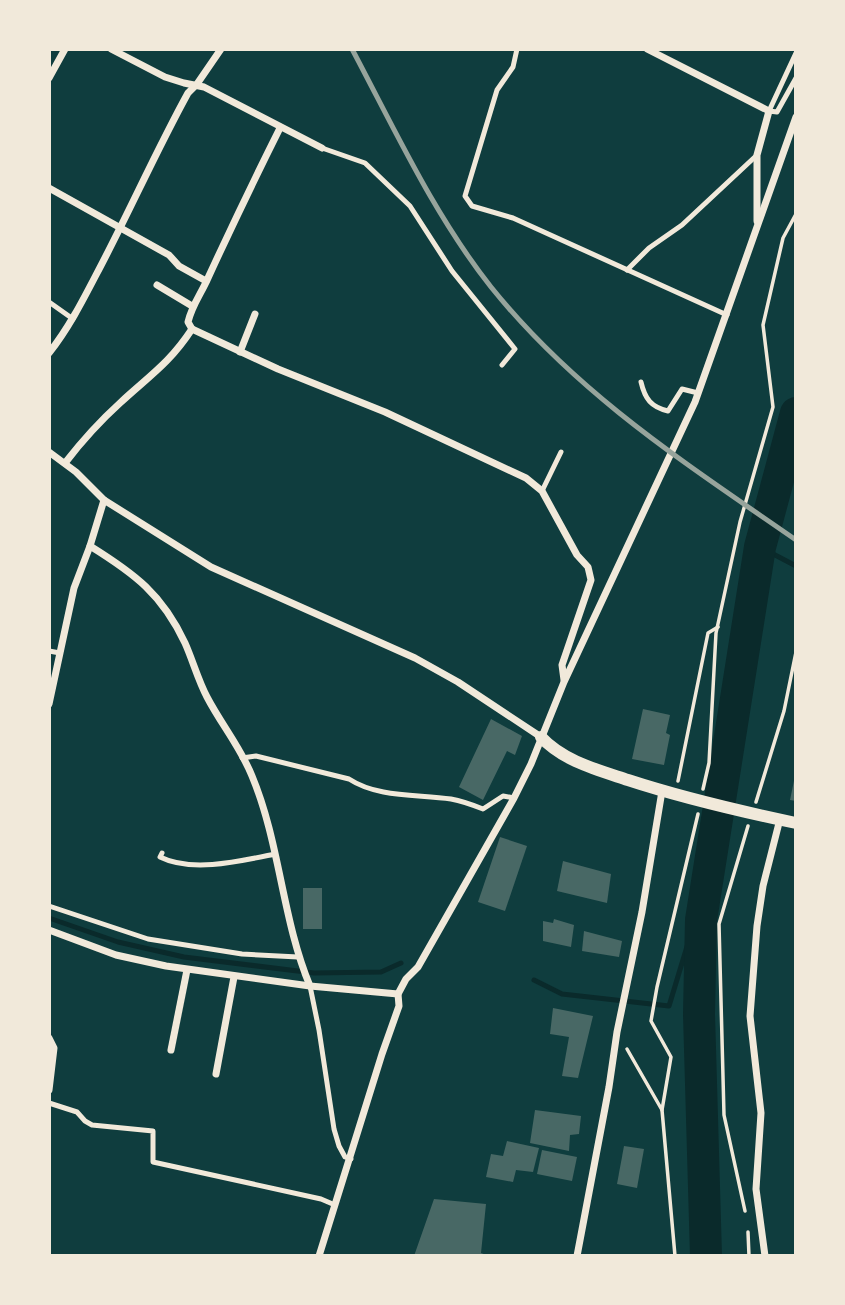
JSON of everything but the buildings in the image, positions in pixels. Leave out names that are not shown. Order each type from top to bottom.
[{"type":"street","points":[[49,78],[65,49]]},
{"type":"street","points":[[111,49],[165,76],[184,83],[197,84],[322,148]]},
{"type":"street","points":[[49,353],[65,334],[122,228],[188,93],[221,49]]},
{"type":"street","points":[[647,49],[769,111],[757,155],[758,226]]},
{"type":"street","points":[[319,1256],[382,1054],[400,1006],[398,994],[406,979],[418,967],[514,798],[698,393],[796,117]]},
{"type":"street","points":[[280,128],[192,306],[188,322],[192,329],[240,352],[385,412],[496,462],[526,478],[542,491],[577,555],[588,567],[591,580],[562,665],[565,682]]},
{"type":"street","points":[[49,188],[169,255],[179,266],[206,281]]},
{"type":"street","points":[[157,285],[192,306]]},
{"type":"street","points":[[240,352],[255,314]]},
{"type":"street","points":[[65,463],[120,402],[164,366],[192,329]]},
{"type":"street","points":[[49,452],[65,463],[104,500],[211,567],[415,658],[458,682],[541,737],[551,748],[592,768],[675,796],[796,823]]},
{"type":"street","points":[[49,704],[74,588],[104,500]]},
{"type":"street","points":[[90,546],[146,584],[165,607],[184,642],[207,697],[252,775],[275,855],[298,957],[310,986]]},
{"type":"street","points":[[577,1256],[662,791]]},
{"type":"street","points":[[765,1256],[756,1189],[761,1113],[750,1016],[757,926],[777,819]]},
{"type":"street","points":[[49,930],[116,955],[187,970],[398,994]]},
{"type":"street","points":[[171,1050],[187,970]]},
{"type":"street","points":[[216,1074],[234,977]]},
{"type":"street","points":[[49,1038],[54,1048],[49,1090]]},
{"type":"lane","points":[[517,49],[513,66],[497,90],[465,196],[468,202],[472,206],[513,218],[727,316]]},
{"type":"lane","points":[[796,53],[769,111],[777,112],[796,78]]},
{"type":"lane","points":[[322,148],[365,163],[410,205],[452,271],[515,349],[502,365]]},
{"type":"lane","points":[[627,270],[649,248],[682,225],[757,155]]},
{"type":"lane","points":[[49,302],[73,319]]},
{"type":"lane","points":[[641,382],[644,397],[655,408],[668,411],[681,389],[698,393]]},
{"type":"lane","points":[[542,491],[561,452]]},
{"type":"lane","points":[[49,650],[60,653]]},
{"type":"lane","points":[[242,758],[256,756],[349,779],[359,786],[376,790],[454,799],[483,809],[503,796],[514,798]]},
{"type":"lane","points":[[162,853],[160,857],[173,863],[229,864],[275,855]]},
{"type":"lane","points":[[49,906],[148,939],[242,954],[298,957]]},
{"type":"lane","points":[[310,986],[334,1129],[345,1157],[351,1159]]},
{"type":"lane","points":[[49,1103],[77,1112],[92,1125],[153,1131],[153,1162],[321,1199],[335,1205]]},
{"type":"path","points":[[701,799],[709,763],[718,627],[740,522],[773,407],[764,325],[783,238],[796,214]]},
{"type":"path","points":[[675,796],[708,633],[718,627]]},
{"type":"path","points":[[675,1256],[662,1110],[671,1057],[651,1021],[699,811]]},
{"type":"path","points":[[617,1032],[662,1110]]},
{"type":"waterway","points":[[706,1256],[699,1014],[701,920],[760,547],[796,413]]},
{"type":"waterway","points":[[760,547],[796,566]]},
{"type":"waterway","points":[[49,918],[118,942],[184,957],[314,973],[381,972],[401,963]]},
{"type":"waterway","points":[[534,980],[562,994],[669,1006],[689,940],[700,927]]},
{"type":"railway","points":[[352,49],[451,231],[491,287],[524,325],[559,361],[634,425],[796,540]]}]
